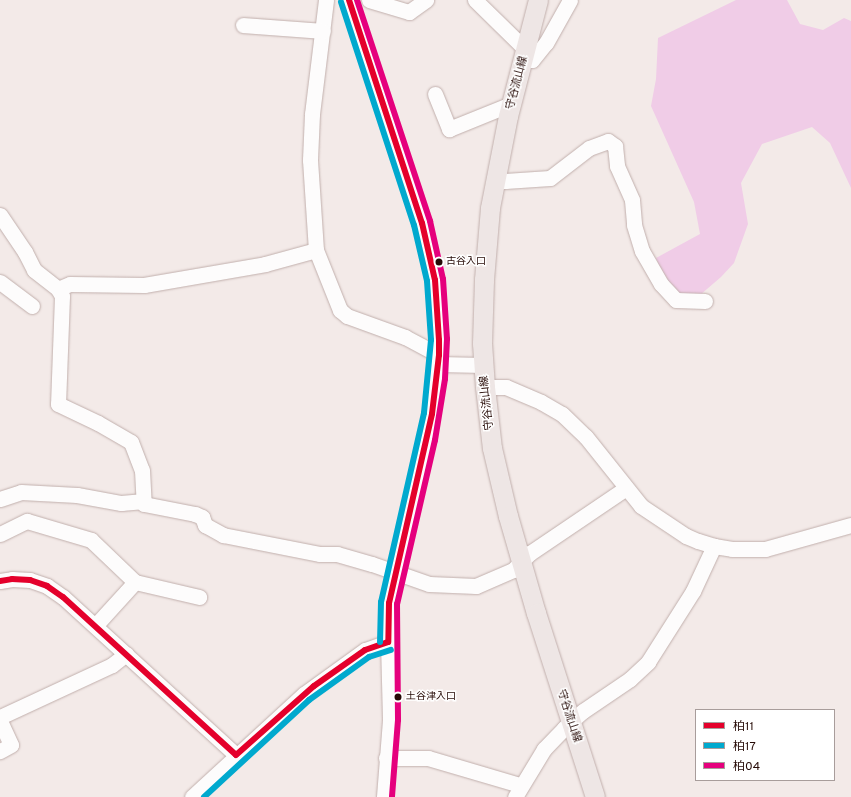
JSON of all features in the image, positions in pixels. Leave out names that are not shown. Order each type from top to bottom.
[{"type":"main road","name":"守谷流山線","points":[[538,0],[494,180],[485,256],[483,365],[492,448],[521,562],[595,797]]},
{"type":"street","points":[[326,0],[316,75],[310,160],[316,250],[324,273],[340,310],[347,316],[405,337],[438,359],[483,365]]},
{"type":"street","points":[[349,0],[422,223],[435,280],[438,359],[427,439],[389,603],[388,642],[390,720],[384,797]]},
{"type":"street","points":[[369,0],[409,12],[426,0]]},
{"type":"street","points":[[475,0],[532,60],[546,43],[570,0]]},
{"type":"street","points":[[242,25],[323,31]]},
{"type":"street","points":[[435,94],[449,129],[512,104]]},
{"type":"street","points":[[494,180],[505,181],[550,178],[589,148],[608,141],[615,146],[617,166],[632,200],[634,225],[642,251],[661,284],[676,300],[705,301]]},
{"type":"street","points":[[0,215],[25,252],[34,270],[58,289],[62,296],[58,404],[98,422],[131,442],[142,470],[144,504],[196,514],[202,517],[205,525],[223,535],[320,554],[337,554],[429,584],[476,586],[513,570],[530,553],[626,488]]},
{"type":"street","points":[[58,289],[70,284],[144,285],[265,264],[316,250]]},
{"type":"street","points":[[0,282],[32,306]]},
{"type":"street","points":[[485,387],[506,388],[541,402],[562,414],[586,437],[641,506],[686,536],[714,546],[765,550],[851,525]]},
{"type":"street","points":[[0,499],[21,492],[77,495],[121,503],[144,501]]},
{"type":"street","points":[[0,534],[27,521],[91,540],[135,582],[199,597]]},
{"type":"street","points":[[386,758],[428,758],[518,791],[544,749],[582,711],[630,679],[648,662],[693,591],[714,546]]},
{"type":"street","points":[[0,581],[12,579],[30,580],[47,586],[63,597],[236,756]]},
{"type":"street","points":[[95,626],[135,582]]},
{"type":"street","points":[[192,797],[314,686],[365,650],[388,642]]},
{"type":"street","points":[[0,717],[112,665],[126,654]]},
{"type":"street","points":[[0,721],[11,746],[0,751]]},
{"type":"shaded area","points":[[736,0],[787,0],[800,24],[823,30],[844,18],[851,21],[851,188],[830,143],[812,127],[762,144],[741,183],[748,224],[734,263],[721,277],[700,295],[680,294],[662,274],[656,258],[700,234],[694,202],[651,106],[656,79],[658,38]]},
{"type":"transit line","name":"柏11","points":[[349,0],[422,223],[435,280],[439,340],[439,355],[432,414],[389,603],[388,642]]},
{"type":"transit line","name":"柏04","points":[[357,0],[430,221],[443,279],[447,339],[445,379],[435,440],[397,604],[398,720],[392,797]]},
{"type":"transit line","name":"柏17","points":[[341,2],[414,225],[427,281],[431,340],[424,413],[381,602],[380,642]]},
{"type":"transit line","name":"柏11","points":[[0,581],[12,579],[30,580],[47,586],[63,597],[236,755]]},
{"type":"transit line","name":"柏11","points":[[236,755],[314,686],[365,650],[388,642]]},
{"type":"transit line","name":"柏17","points":[[204,797],[309,700],[369,657],[391,650]]},
{"type":"place","name":"古谷入口","points":[[439,262]]},
{"type":"place","name":"土谷津入口","points":[[398,697]]}]
